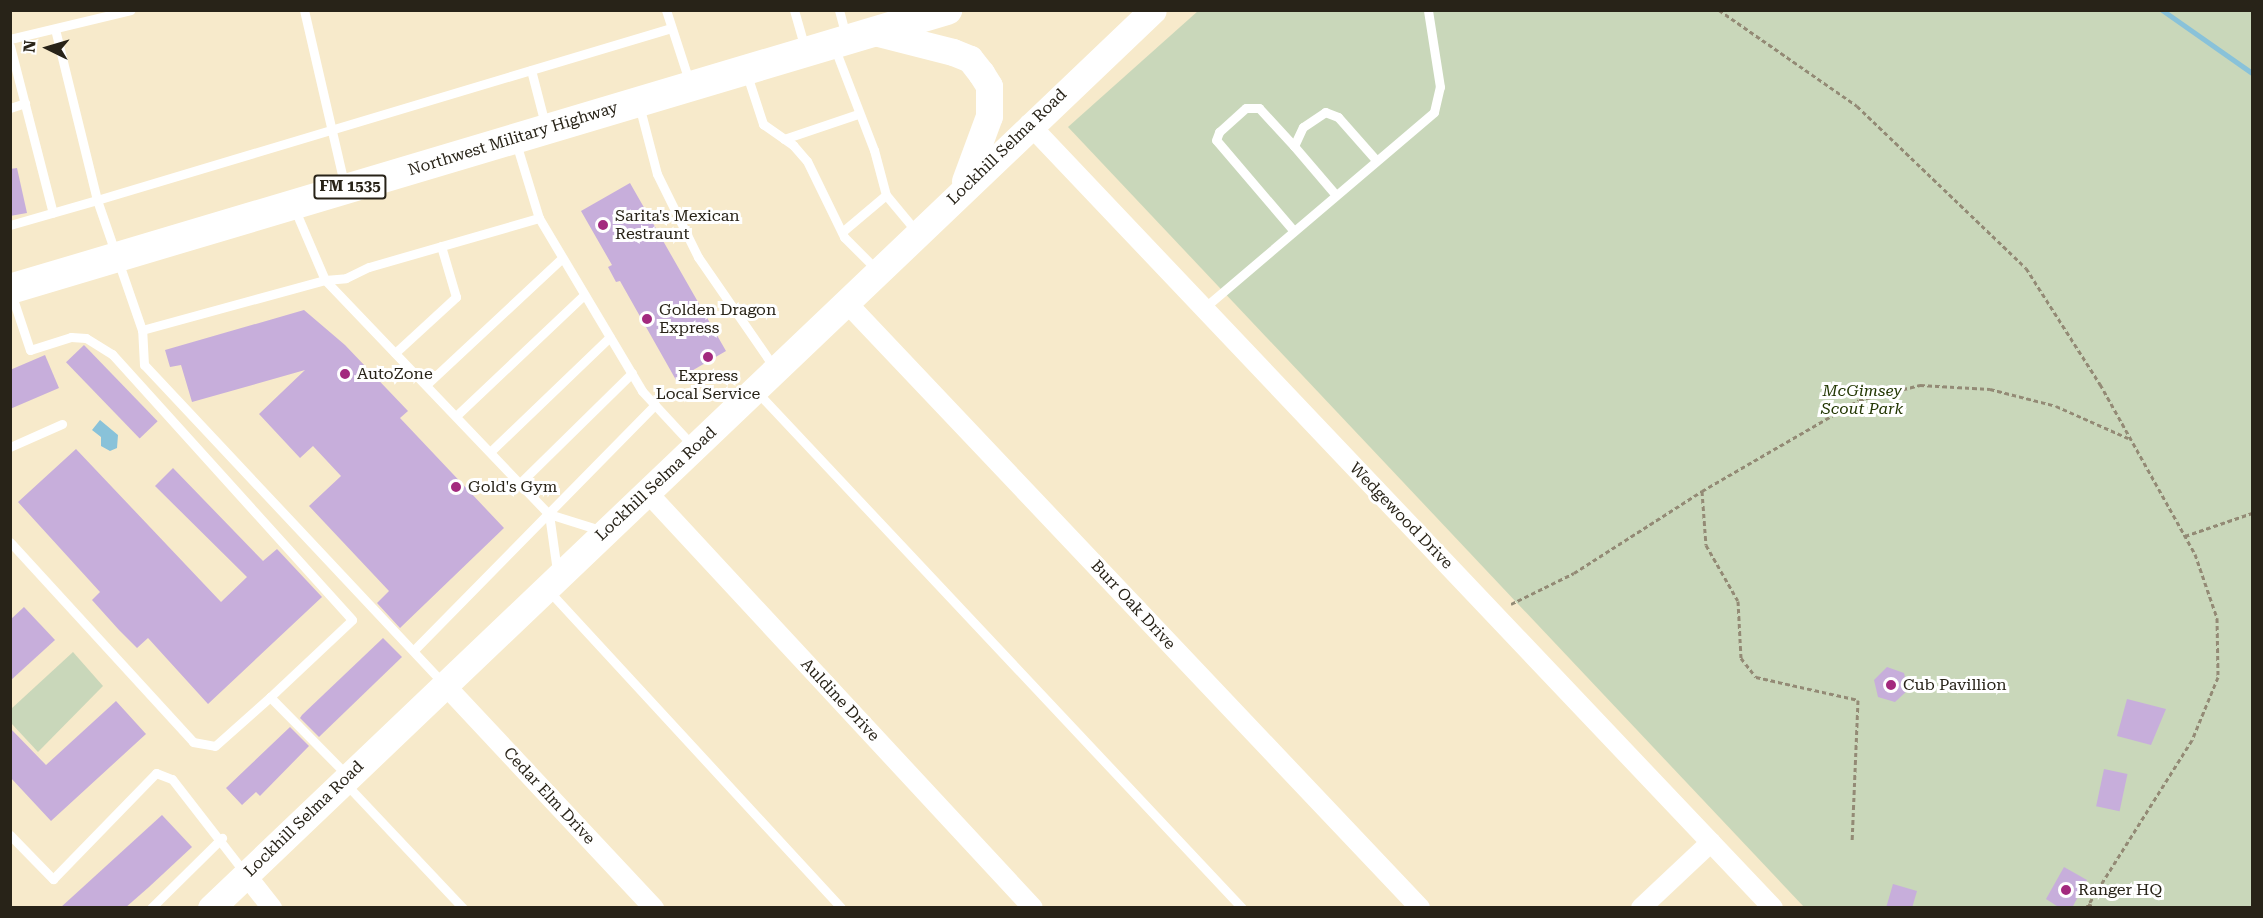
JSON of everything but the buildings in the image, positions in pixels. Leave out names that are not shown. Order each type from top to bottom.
[{"type":"main road","name":"Lockhill Selma Road","points":[[211,908],[755,390],[1029,124],[1153,10]]},
{"type":"main road","name":"Northwest Military Highway","points":[[10,289],[840,42],[932,12]]},
{"type":"main road","points":[[840,42],[953,52],[970,59],[989,86],[989,116],[961,191]]},
{"type":"street","name":"Wedgewood Drive","points":[[1029,124],[1773,908]]},
{"type":"street","name":"Burr Oak Drive","points":[[846,302],[1420,908]]},
{"type":"street","name":"Auldine Drive","points":[[647,492],[1033,908]]},
{"type":"street","name":"Cedar Elm Drive","points":[[445,684],[654,908]]},
{"type":"street","points":[[1641,908],[1711,842]]},
{"type":"street","points":[[246,875],[272,908]]},
{"type":"lane","points":[[10,39],[131,10]]},
{"type":"lane","points":[[304,10],[346,189]]},
{"type":"lane","points":[[666,10],[690,86]]},
{"type":"lane","points":[[794,10],[840,42]]},
{"type":"lane","points":[[839,10],[840,42],[858,114],[874,150],[886,195],[918,233]]},
{"type":"lane","points":[[1204,308],[1335,194],[1434,112],[1440,87],[1428,10]]},
{"type":"lane","points":[[10,225],[334,131],[671,28]]},
{"type":"lane","points":[[55,29],[97,200],[114,258],[142,330],[144,365],[445,684]]},
{"type":"lane","points":[[10,46],[53,213]]},
{"type":"lane","points":[[531,70],[546,129]]},
{"type":"lane","points":[[745,70],[764,124],[807,161],[842,232],[878,271]]},
{"type":"lane","points":[[638,102],[657,174],[698,257],[776,369]]},
{"type":"lane","points":[[10,108],[25,103]]},
{"type":"lane","points":[[1293,230],[1216,140],[1219,132],[1246,108],[1259,108],[1335,194]]},
{"type":"lane","points":[[1294,146],[1304,127],[1325,112],[1338,117],[1376,160]]},
{"type":"lane","points":[[784,139],[858,114]]},
{"type":"lane","points":[[515,139],[539,218],[562,258],[632,373],[655,405],[694,447]]},
{"type":"lane","points":[[842,232],[886,195]]},
{"type":"lane","points":[[293,205],[325,280],[549,514],[605,532]]},
{"type":"lane","points":[[142,330],[325,280],[346,278],[369,267],[539,218]]},
{"type":"lane","points":[[395,353],[456,297],[441,246]]},
{"type":"lane","points":[[426,385],[562,258]]},
{"type":"lane","points":[[10,289],[30,350],[71,337],[86,338],[112,354],[352,621],[214,746],[193,742],[10,542]]},
{"type":"lane","points":[[456,416],[584,295]]},
{"type":"lane","points":[[490,452],[610,338]]},
{"type":"lane","points":[[520,483],[632,373]]},
{"type":"lane","points":[[755,390],[1242,908]]},
{"type":"lane","points":[[414,650],[655,405]]},
{"type":"lane","points":[[10,447],[62,424]]},
{"type":"lane","points":[[549,514],[552,583],[841,908]]},
{"type":"lane","points":[[270,697],[463,908]]},
{"type":"lane","points":[[10,835],[53,879],[156,773],[172,778],[222,838],[246,875]]},
{"type":"lane","points":[[151,908],[222,838]]},
{"type":"path","points":[[1719,10],[1857,106],[2026,268],[2100,384],[2185,536],[2217,618],[2218,677],[2192,740],[2087,906],[2097,908]]},
{"type":"path","points":[[1493,613],[1574,573],[1702,491],[1859,400],[1920,385],[1990,389],[2056,406],[2129,439]]},
{"type":"path","points":[[1702,491],[1706,545],[1737,602],[1741,658],[1756,677],[1858,700],[1852,841]]},
{"type":"path","points":[[2185,536],[2253,513]]},
{"type":"green space","name":"McGimsey Scout Park","points":[[1198,11],[2252,11],[2252,907],[1804,907],[1068,127]]},
{"type":"green space","points":[[73,652],[103,686],[38,752],[11,723],[11,709]]},
{"type":"water","points":[[100,420],[118,435],[117,448],[110,451],[101,446],[101,437],[92,430]]},
{"type":"waterway","points":[[2162,10],[2252,73]]},
{"type":"place","name":"Sarita's Mexican Restraunt","points":[[603,225]]},
{"type":"place","name":"Golden Dragon Express","points":[[647,319]]},
{"type":"place","name":"Express Local Service","points":[[708,357]]},
{"type":"place","name":"AutoZone","points":[[345,374]]},
{"type":"place","name":"Gold's Gym","points":[[456,487]]},
{"type":"place","name":"Cub Pavillion","points":[[1891,685]]},
{"type":"place","name":"Ranger HQ","points":[[2066,890]]}]
